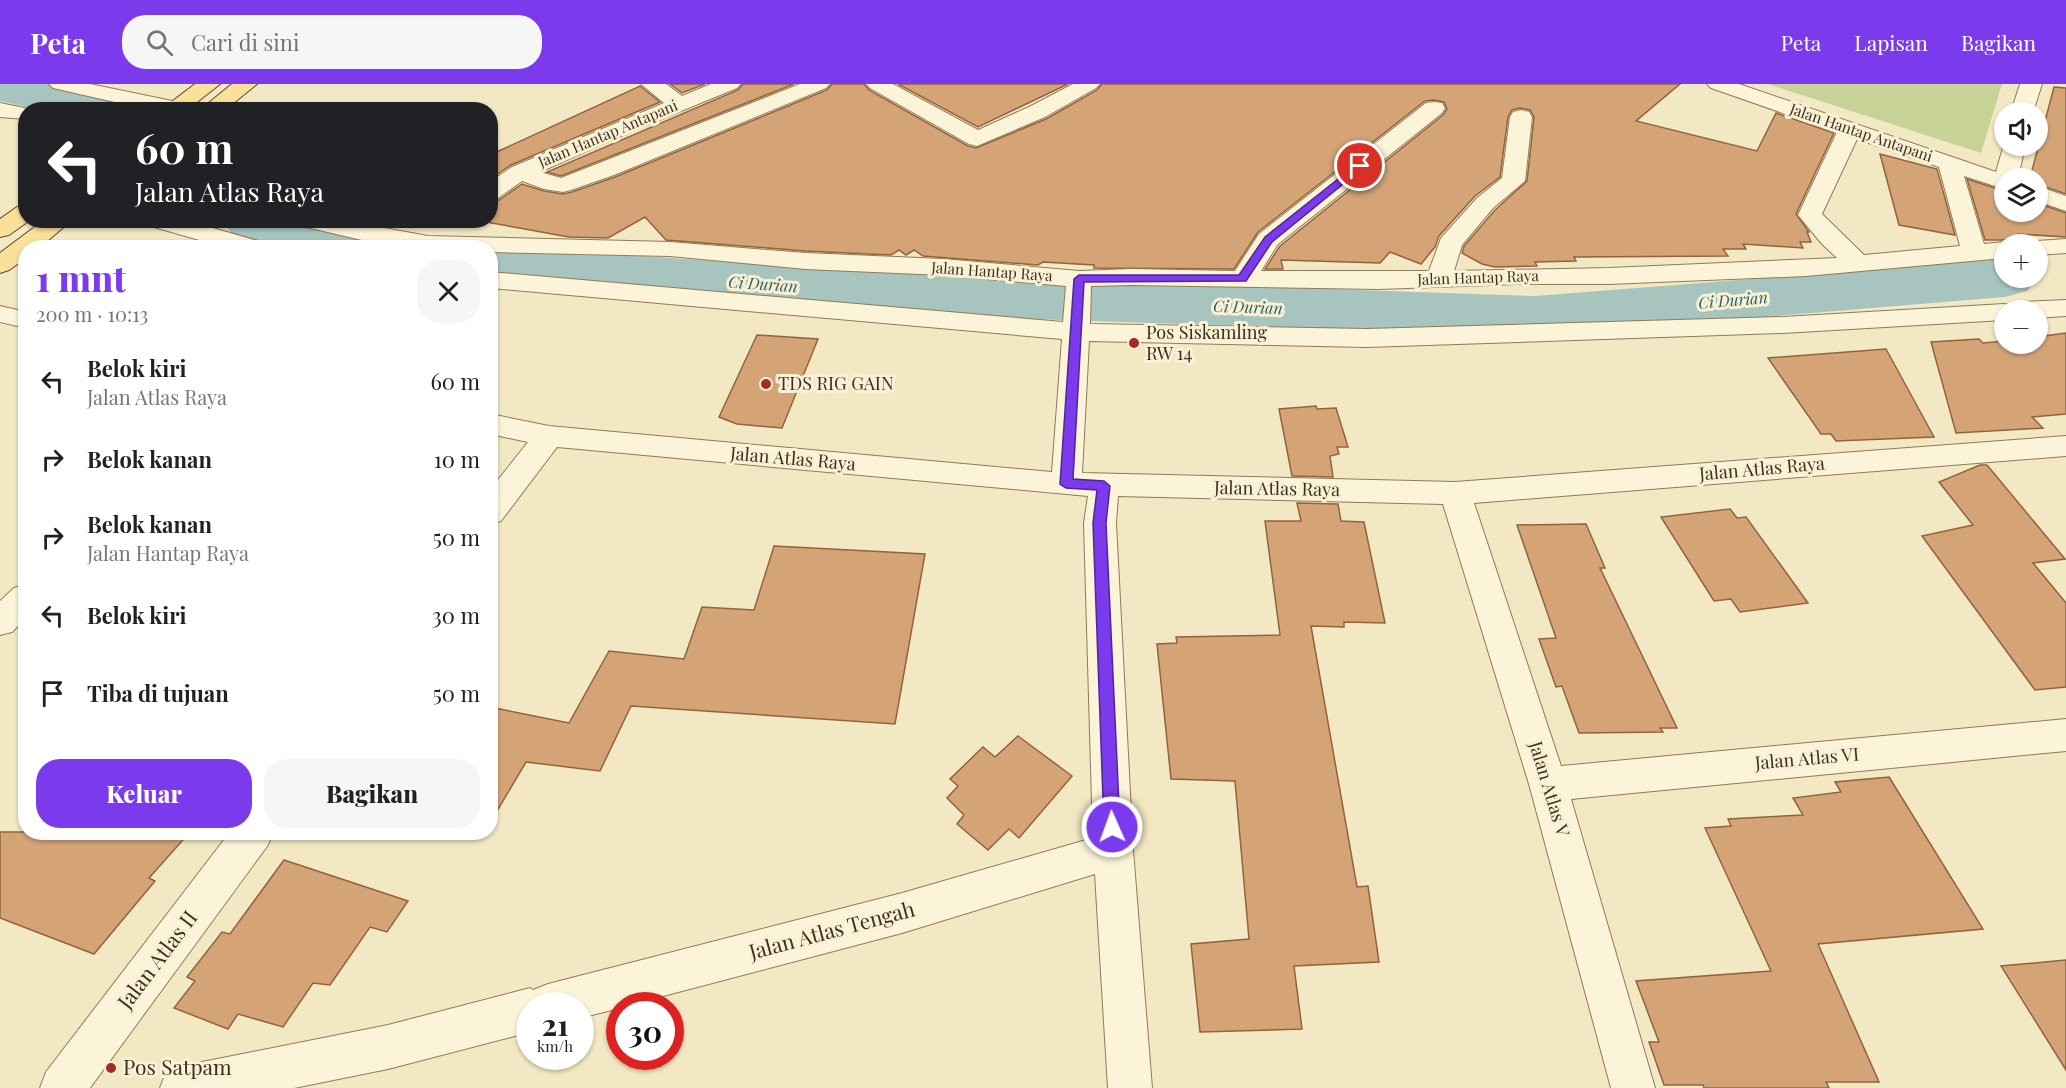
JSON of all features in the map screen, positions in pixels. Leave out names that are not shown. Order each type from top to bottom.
[{"type":"main road","points":[[183,102],[209,84]]},
{"type":"main road","points":[[222,102],[246,84]]},
{"type":"main road","points":[[0,230],[18,218]]},
{"type":"main road","points":[[33,240],[49,228]]},
{"type":"main road","points":[[0,265],[18,252]]},
{"type":"street","points":[[60,84],[141,102]]},
{"type":"street","points":[[652,84],[680,104]]},
{"type":"street","name":"Jalan Hantap Antapani","points":[[498,187],[520,172],[730,84]]},
{"type":"street","points":[[520,172],[544,182],[563,185],[606,170],[819,84]]},
{"type":"street","points":[[877,84],[975,139],[1027,116],[1089,84]]},
{"type":"street","name":"Jalan Hantap Antapani","points":[[1718,84],[1994,177]]},
{"type":"street","points":[[2025,102],[2031,84]]},
{"type":"street","points":[[1243,279],[1268,240],[1434,108]]},
{"type":"street","points":[[0,110],[18,112]]},
{"type":"street","points":[[1438,279],[1450,243],[1485,203],[1513,181],[1521,117]]},
{"type":"street","points":[[1850,129],[1810,216],[1858,263]]},
{"type":"street","points":[[1949,163],[1974,252]]},
{"type":"street","points":[[2048,197],[2066,204]]},
{"type":"street","points":[[185,228],[227,240]]},
{"type":"street","name":"Jalan Hantap Raya","points":[[340,228],[407,240]]},
{"type":"street","points":[[432,240],[446,228]]},
{"type":"street","name":"Jalan Hantap Raya","points":[[498,245],[670,249],[805,261],[943,267],[1079,284],[1243,279],[1379,281],[1806,268],[1994,251]]},
{"type":"street","points":[[2048,247],[2066,246]]},
{"type":"street","points":[[498,281],[1076,327],[1367,338],[1784,325],[1994,313]]},
{"type":"street","points":[[1066,484],[1079,284]]},
{"type":"street","points":[[2048,309],[2066,308]]},
{"type":"street","points":[[0,314],[18,318]]},
{"type":"street","name":"Jalan Atlas Raya","points":[[498,426],[549,436],[1066,484],[1455,493],[2066,446]]},
{"type":"street","points":[[498,503],[549,436]]},
{"type":"street","points":[[1104,486],[1100,523],[1113,850],[1130,1088]]},
{"type":"street","name":"Jalan Atlas V","points":[[1455,493],[1548,784],[1633,1088]]},
{"type":"street","points":[[0,621],[18,604]]},
{"type":"street","name":"Jalan Atlas VI","points":[[1548,784],[2066,735]]},
{"type":"street","name":"Jalan Atlas II","points":[[62,1088],[248,840]]},
{"type":"street","name":"Jalan Atlas Tengah","points":[[594,993],[902,913],[1113,850]]},
{"type":"street","points":[[182,1088],[388,1047],[516,1014]]},
{"type":"green space","points":[[1768,84],[2002,84],[1997,102],[1994,102],[1994,110],[1981,153]]},
{"type":"building","points":[[670,84],[705,84],[682,93]]},
{"type":"building","points":[[743,84],[794,84],[561,176],[547,172],[738,90]]},
{"type":"building","points":[[832,84],[864,84],[869,90],[968,146],[976,148],[1046,119],[1097,90],[1102,84],[1680,84],[1636,121],[1757,151],[1776,113],[1834,133],[1796,214],[1809,232],[1807,232],[1811,242],[1800,242],[1803,248],[1743,244],[1746,249],[1723,249],[1728,256],[1574,257],[1576,261],[1535,262],[1537,266],[1495,267],[1482,264],[1462,253],[1464,246],[1495,210],[1527,181],[1534,117],[1530,110],[1520,108],[1512,110],[1508,117],[1500,177],[1475,196],[1439,236],[1435,247],[1421,264],[1390,252],[1380,263],[1281,260],[1283,269],[1265,269],[1280,246],[1443,115],[1447,109],[1444,102],[1434,100],[1425,101],[1258,232],[1234,269],[1094,268],[1094,265],[1043,262],[1038,265],[923,256],[914,250],[906,255],[899,250],[891,255],[666,240],[645,217],[608,238],[569,237],[498,224],[498,200],[522,184],[544,191],[563,194],[572,192],[615,177],[827,90]]},
{"type":"building","points":[[898,84],[1068,84],[978,127]]},
{"type":"building","points":[[640,86],[660,102],[511,165],[498,174],[498,151]]},
{"type":"building","points":[[2054,87],[2066,88],[2066,194],[2048,188],[2048,168],[2033,168],[2036,156],[2048,156],[2048,110]]},
{"type":"building","points":[[1880,154],[1937,169],[1955,235],[1899,225]]},
{"type":"building","points":[[1967,179],[1994,188],[1994,222],[2048,222],[2048,207],[2066,213],[2066,237],[2048,236],[2048,234],[1994,234],[1994,240],[1985,240]]},
{"type":"building","points":[[2066,333],[2066,414],[2032,417],[2043,428],[1956,433],[1931,342],[1979,339],[1983,343],[1994,342],[1994,354],[2048,354],[2048,335]]},
{"type":"building","name":"TDS RIG GAIN","points":[[757,335],[818,339],[782,428],[737,424],[719,417]]},
{"type":"building","points":[[1886,349],[1934,437],[1836,441],[1831,434],[1821,434],[1768,358]]},
{"type":"building","points":[[1316,406],[1317,409],[1336,408],[1348,447],[1337,447],[1339,454],[1330,456],[1333,477],[1292,476],[1279,409]]},
{"type":"building","points":[[1980,465],[1987,465],[2065,559],[2033,563],[2066,603],[2066,687],[2035,690],[1922,536],[1973,525],[1939,482]]},
{"type":"building","points":[[1297,503],[1338,504],[1341,521],[1364,522],[1385,623],[1344,622],[1344,627],[1311,626],[1357,887],[1368,886],[1379,962],[1294,966],[1302,1029],[1200,1032],[1191,944],[1249,939],[1235,781],[1171,779],[1157,644],[1177,643],[1176,637],[1280,635],[1265,521],[1301,521]]},
{"type":"building","points":[[1730,509],[1737,518],[1746,517],[1808,603],[1740,612],[1731,599],[1714,601],[1661,517]]},
{"type":"building","points":[[1586,524],[1605,568],[1600,568],[1677,728],[1660,728],[1663,732],[1579,733],[1562,686],[1556,687],[1539,639],[1556,638],[1517,525]]},
{"type":"building","points":[[774,546],[925,554],[895,724],[631,706],[600,771],[526,762],[498,809],[498,709],[569,723],[609,651],[684,659],[702,607],[754,610]]},
{"type":"building","points":[[1018,736],[1072,776],[1019,838],[1009,829],[988,850],[957,824],[964,815],[947,798],[958,786],[950,779],[983,747],[995,757]]},
{"type":"building","points":[[1889,777],[1983,929],[1818,944],[1879,1082],[1826,1082],[1829,1088],[1704,1088],[1703,1085],[1664,1085],[1649,1042],[1659,1042],[1636,981],[1771,971],[1705,828],[1731,826],[1728,819],[1803,815],[1793,798],[1841,792],[1835,782]]},
{"type":"building","points":[[0,832],[18,832],[18,840],[183,840],[149,878],[155,881],[94,954],[0,918]]},
{"type":"building","points":[[284,860],[408,901],[387,932],[370,927],[330,985],[313,983],[283,1027],[238,1014],[228,1029],[174,1008],[195,981],[187,977],[222,932],[230,934]]},
{"type":"building","points":[[2066,960],[2066,1070],[2001,966]]},
{"type":"waterway","name":"Ci Durian","points":[[0,85],[73,102]]},
{"type":"waterway","name":"Ci Durian","points":[[269,228],[283,235],[315,240]]},
{"type":"waterway","name":"Ci Durian","points":[[498,266],[944,296],[1535,316],[1994,279]]},
{"type":"place","name":"Pos Siskamling RW 14","points":[[1134,343]]},
{"type":"place","name":"TDS RIG GAIN","points":[[766,384]]},
{"type":"place","name":"Pos Satpam","points":[[111,1068]]},
{"type":"route","points":[[1112,827],[1100,523],[1104,486],[1066,484],[1079,279],[1131,277],[1243,279],[1268,240],[1360,166]]}]
